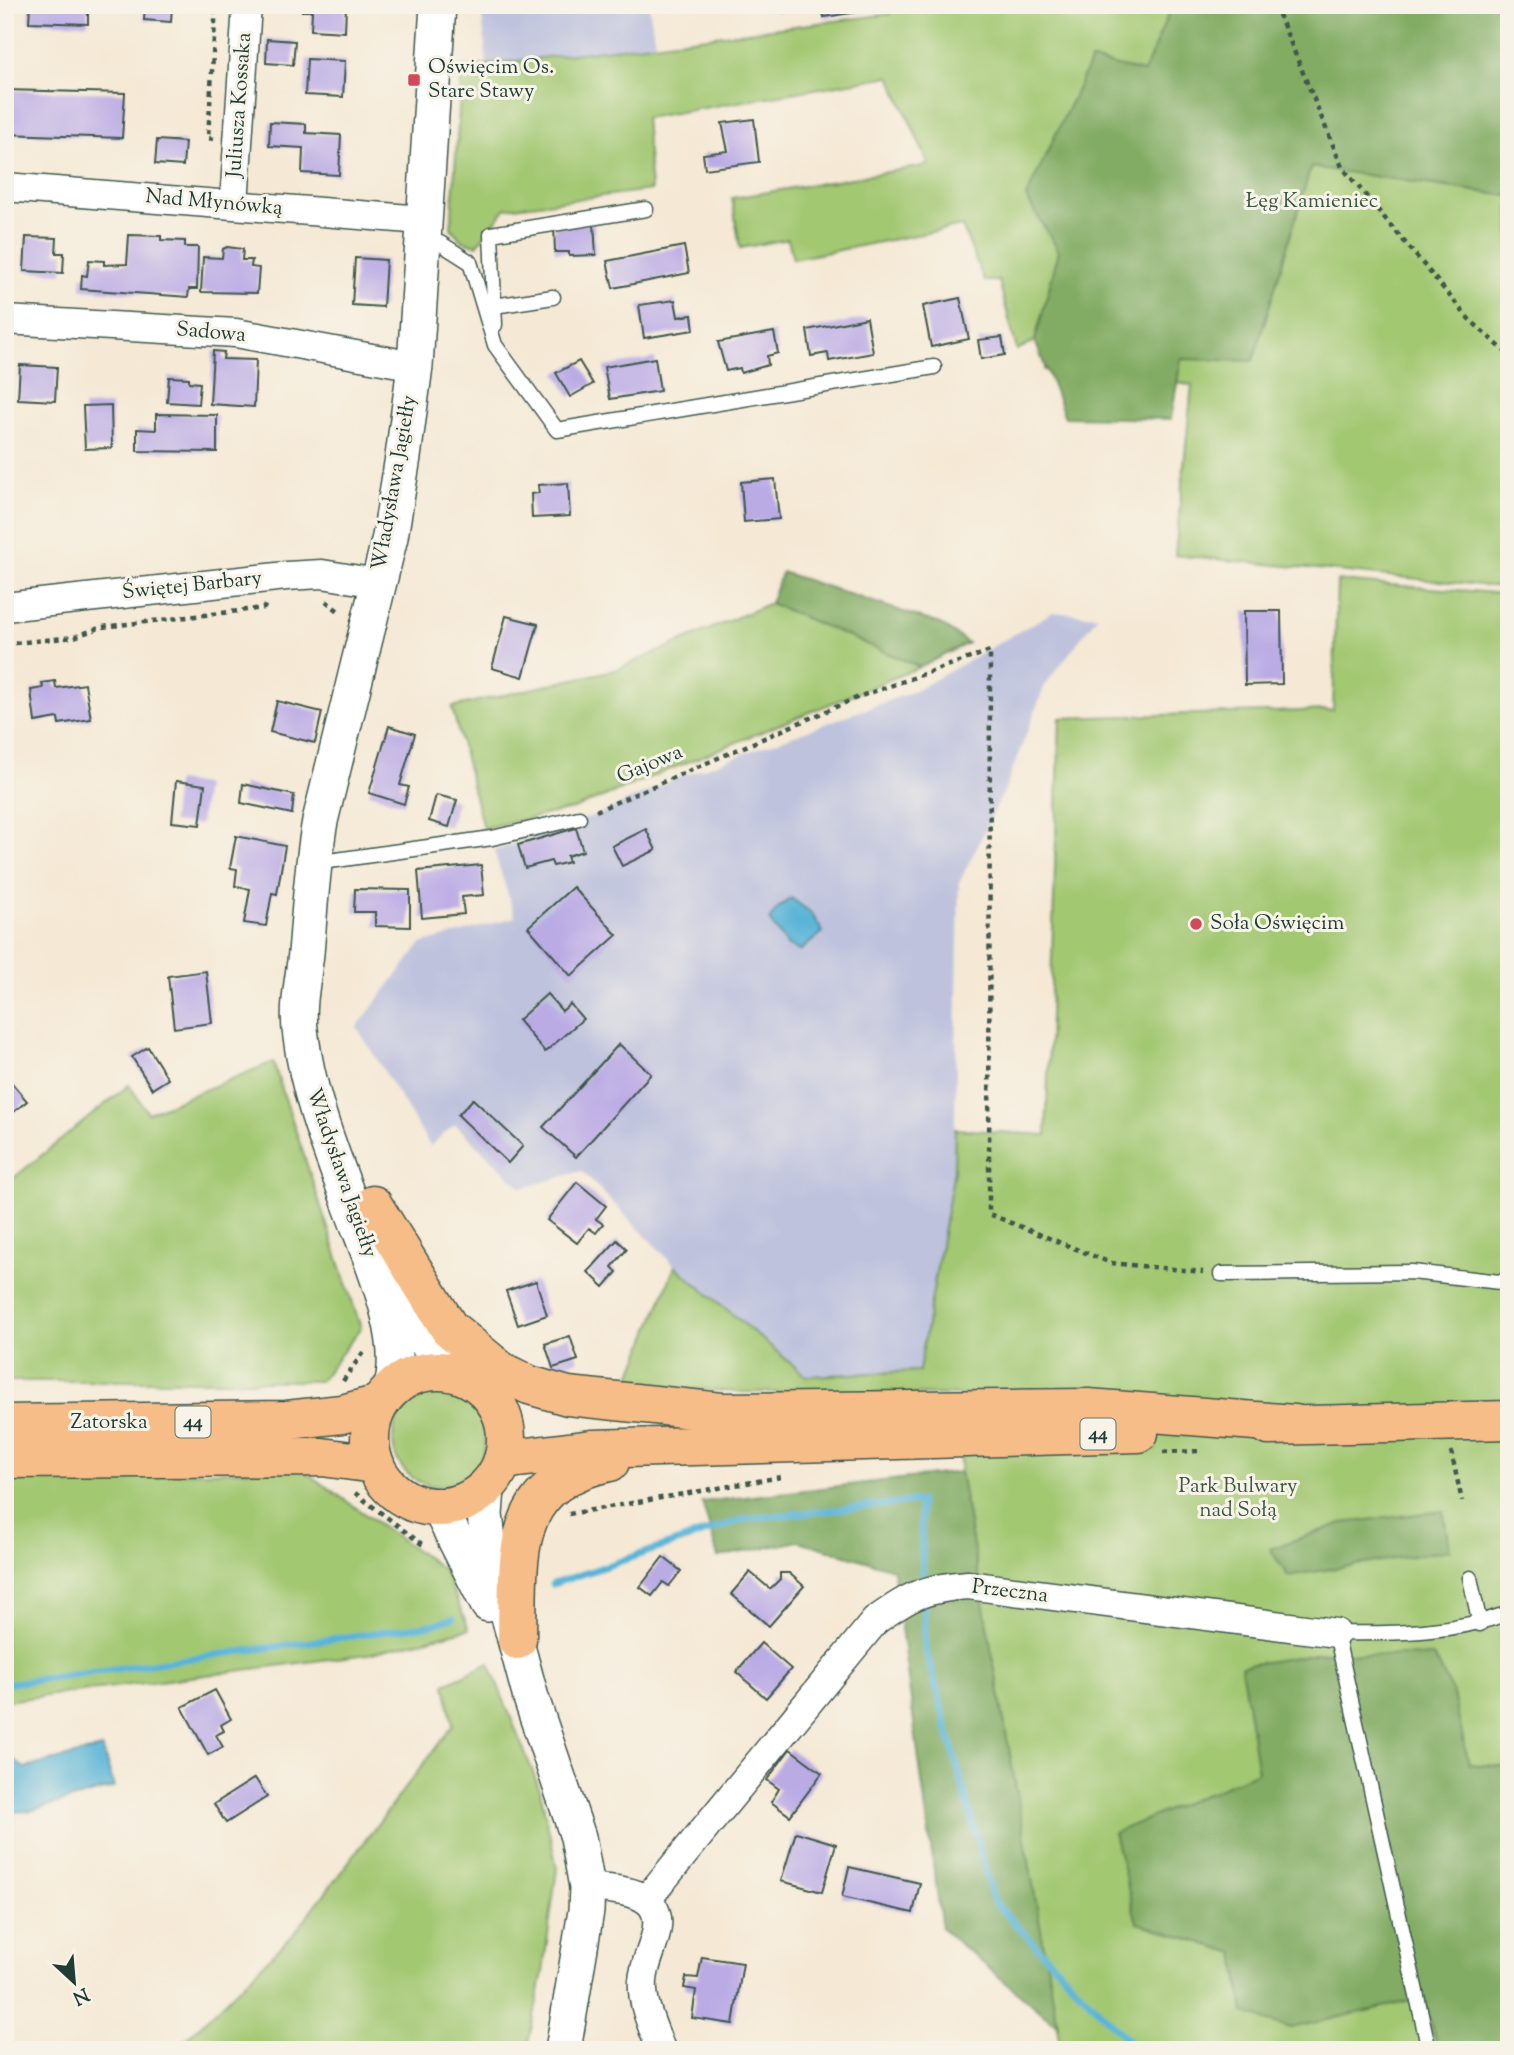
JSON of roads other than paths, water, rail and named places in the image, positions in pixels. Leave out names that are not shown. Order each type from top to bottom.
[{"type":"main road","points":[[373,1205],[449,1328],[501,1371],[529,1385],[717,1428]]},
{"type":"main road","points":[[439,1370],[474,1380],[488,1392],[499,1407],[507,1442],[495,1474]]},
{"type":"main road","name":"44","points":[[385,1397],[405,1379],[439,1370]]},
{"type":"main road","points":[[385,1397],[372,1423],[370,1444],[374,1464],[385,1482],[400,1496],[419,1504],[439,1507]]},
{"type":"main road","name":"Zatorska","points":[[5,1424],[288,1420],[342,1415],[385,1397]]},
{"type":"main road","name":"44","points":[[499,1407],[551,1416],[651,1421],[717,1428],[1051,1436],[1295,1424],[1453,1433],[1509,1420]]},
{"type":"main road","points":[[517,1640],[519,1544],[530,1516],[553,1485],[570,1474],[717,1428]]},
{"type":"main road","name":"44","points":[[439,1507],[456,1505],[495,1474],[592,1448],[717,1428]]},
{"type":"main road","name":"Zatorska","points":[[5,1459],[322,1457],[374,1464]]},
{"type":"street","name":"Juliusza Kossaka","points":[[234,204],[247,5]]},
{"type":"street","name":"Władysława Jagiełły","points":[[385,1397],[396,1374],[387,1309],[323,1126],[300,1036],[298,996],[306,954],[312,864],[390,537],[415,366],[438,5]]},
{"type":"street","name":"Nad Młynówką","points":[[5,187],[234,204],[423,231]]},
{"type":"street","name":"Sadowa","points":[[5,320],[236,333],[415,366]]},
{"type":"street","name":"Świętej Barbary","points":[[5,607],[286,576],[322,574],[378,583]]},
{"type":"street","name":"Władysława Jagiełły","points":[[306,954],[334,1085],[373,1205],[439,1370]]},
{"type":"street","points":[[495,1474],[485,1515],[488,1539],[531,1698],[578,1837],[587,1887],[586,1911],[563,2050]]},
{"type":"street","points":[[439,1507],[465,1553],[531,1698]]},
{"type":"street","name":"Przeczna","points":[[648,1899],[875,1621],[906,1598],[933,1588],[968,1585],[1336,1633]]},
{"type":"street","points":[[587,1887],[637,1893],[648,1899],[657,1920],[657,1932],[643,1982],[646,2006],[661,2050]]},
{"type":"lane","points":[[495,345],[491,234],[646,209]]},
{"type":"lane","points":[[423,231],[470,262],[493,272]]},
{"type":"lane","points":[[470,262],[495,345],[557,430],[934,367]]},
{"type":"lane","points":[[494,306],[553,297]]},
{"type":"lane","points":[[312,864],[492,838],[579,818]]},
{"type":"lane","points":[[1221,1273],[1412,1272],[1509,1283]]},
{"type":"lane","points":[[1470,1578],[1480,1623]]},
{"type":"lane","name":"Przeczna","points":[[1336,1633],[1394,1633],[1480,1623],[1509,1613]]},
{"type":"lane","points":[[1336,1633],[1429,2050]]},
{"type":"water","points":[[791,898],[810,912],[823,932],[800,951],[788,946],[769,920],[778,908]]},
{"type":"water","points":[[102,1748],[114,1787],[30,1811],[5,1812],[5,1757],[10,1756],[24,1768]]},
{"type":"waterway","points":[[553,1584],[745,1519],[920,1501],[923,1576]]},
{"type":"waterway","points":[[924,1607],[925,1647],[994,1902],[1137,2050]]},
{"type":"waterway","points":[[5,1684],[432,1625],[453,1618]]},
{"type":"place","name":"Oświęcim Os. Stare Stawy","points":[[414,80]]},
{"type":"place","name":"Soła Oświęcim","points":[[1196,924]]},
{"type":"park label","name":"Łęg Kamieniec","points":[[1312,202]]},
{"type":"park label","name":"Park Bulwary nad Sołą","points":[[1238,1499]]}]
